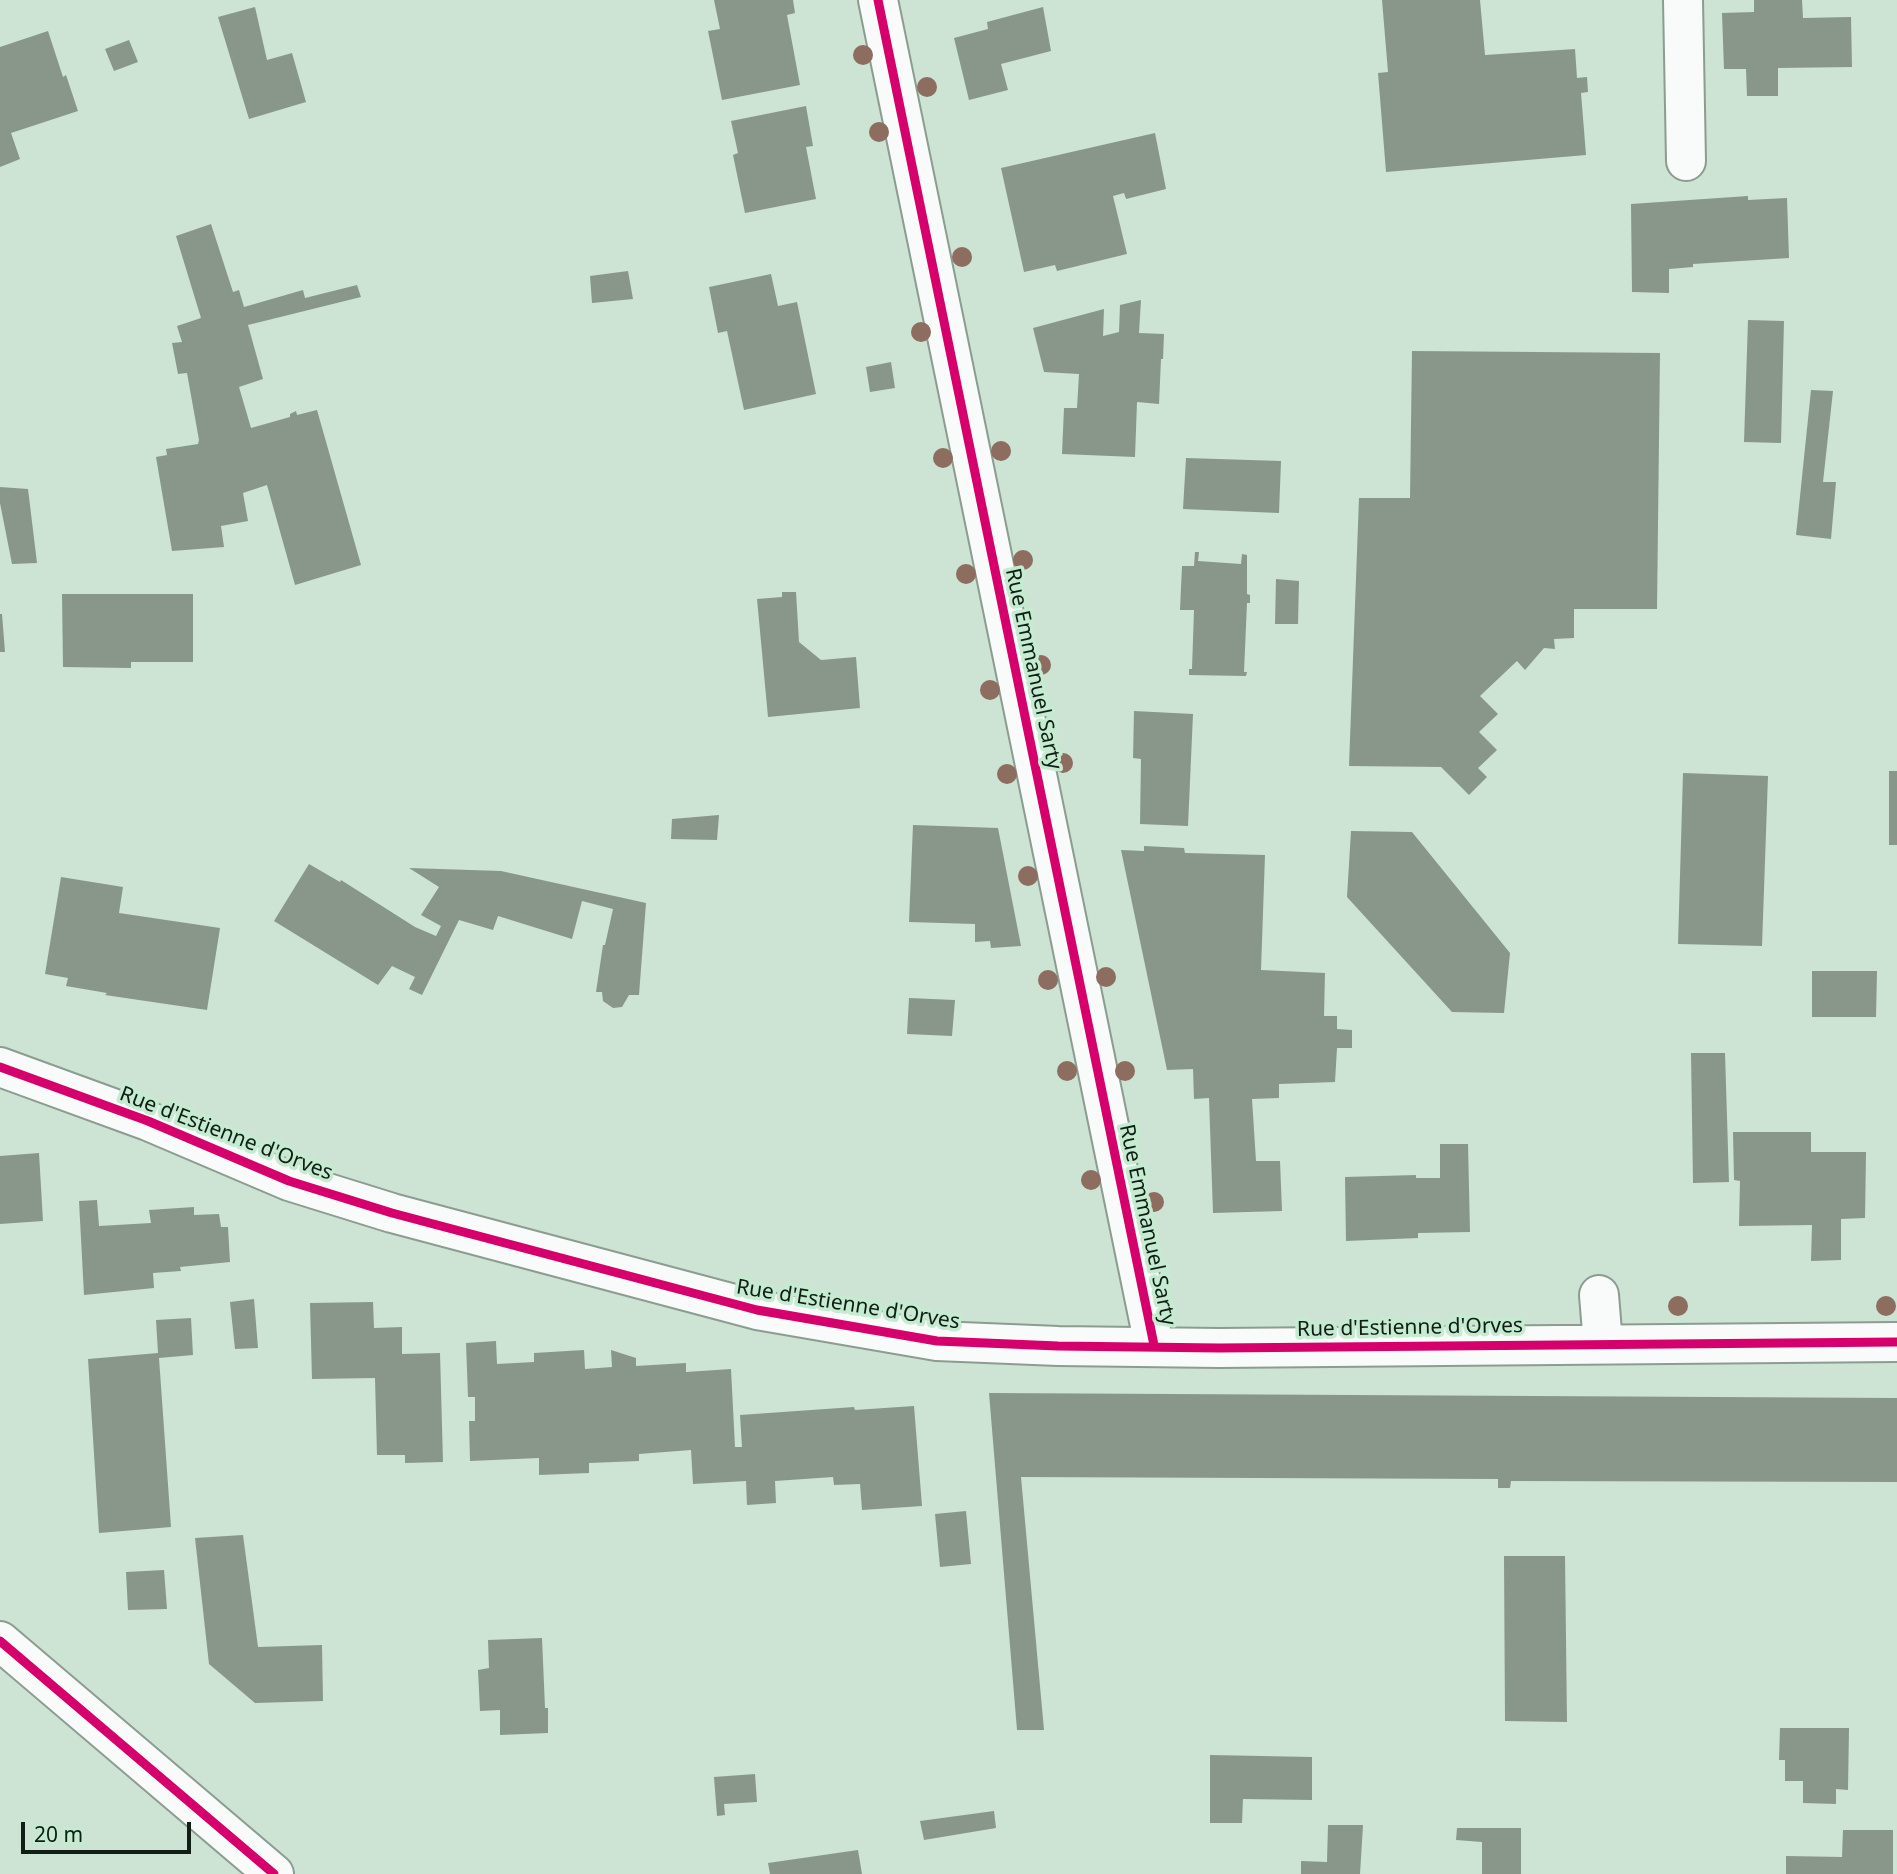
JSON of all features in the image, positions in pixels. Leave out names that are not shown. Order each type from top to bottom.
[{"type":"street","name":"Rue Emmanuel Sarty","points":[[878,0],[1154,1346]]},
{"type":"street","points":[[1683,0],[1686,160]]},
{"type":"street","name":"Rue d'Estienne d'Orves","points":[[0,1067],[148,1121],[289,1181],[392,1213],[757,1310],[937,1341],[1219,1348],[1897,1342]]},
{"type":"street","points":[[1599,1295],[1603,1344]]},
{"type":"street","points":[[0,1642],[274,1874]]},
{"type":"building","points":[[714,0],[793,0],[795,13],[787,15],[800,85],[722,100],[708,31],[720,29]]},
{"type":"building","points":[[1382,0],[1480,0],[1485,55],[1575,49],[1577,78],[1587,77],[1588,92],[1581,93],[1586,155],[1386,172],[1378,73],[1388,72]]},
{"type":"building","points":[[1754,0],[1802,0],[1803,18],[1851,17],[1852,67],[1778,68],[1778,96],[1747,96],[1746,69],[1724,69],[1722,13],[1754,12]]},
{"type":"building","points":[[255,7],[267,60],[292,53],[306,102],[249,119],[218,17]]},
{"type":"building","points":[[1043,7],[1051,51],[1001,64],[1008,90],[969,100],[954,38],[988,29],[987,22]]},
{"type":"building","points":[[48,31],[63,77],[66,75],[78,111],[11,133],[20,159],[0,167],[0,47]]},
{"type":"building","points":[[129,40],[138,62],[114,71],[105,49]]},
{"type":"building","points":[[806,106],[813,146],[806,147],[816,199],[745,213],[733,155],[738,153],[731,121]]},
{"type":"building","points":[[1155,133],[1166,189],[1126,199],[1124,193],[1113,196],[1127,254],[1057,271],[1055,265],[1024,272],[1001,168]]},
{"type":"building","points":[[1748,196],[1748,200],[1787,198],[1789,258],[1693,264],[1693,267],[1669,269],[1669,293],[1632,292],[1631,204]]},
{"type":"building","points":[[211,224],[233,292],[239,290],[244,307],[303,290],[305,298],[357,285],[361,297],[248,325],[263,379],[239,387],[251,428],[290,417],[290,414],[296,411],[297,415],[317,410],[361,565],[295,585],[267,485],[243,493],[248,521],[221,526],[224,547],[172,551],[156,457],[167,455],[166,449],[198,444],[187,373],[178,374],[172,343],[182,342],[177,326],[201,318],[176,236]]},
{"type":"building","points":[[628,271],[633,299],[592,303],[590,276]]},
{"type":"building","points":[[771,274],[778,306],[797,302],[816,394],[744,410],[727,331],[718,333],[709,287]]},
{"type":"building","points":[[1141,300],[1139,333],[1164,334],[1159,404],[1137,402],[1135,457],[1062,454],[1064,408],[1077,408],[1079,374],[1044,372],[1033,328],[1104,309],[1103,336],[1119,332],[1120,305]]},
{"type":"building","points":[[1748,320],[1784,321],[1781,443],[1744,442]]},
{"type":"building","points":[[1412,351],[1660,353],[1657,609],[1574,609],[1574,638],[1554,639],[1555,649],[1544,648],[1525,670],[1517,661],[1480,696],[1498,714],[1479,732],[1497,750],[1478,768],[1487,777],[1469,795],[1441,767],[1349,766],[1359,498],[1410,498]]},
{"type":"building","points":[[891,362],[895,388],[870,392],[866,367]]},
{"type":"building","points":[[1811,390],[1833,391],[1823,482],[1836,482],[1831,539],[1796,535]]},
{"type":"building","points":[[1186,458],[1281,461],[1279,513],[1183,509]]},
{"type":"building","points":[[0,487],[28,489],[37,563],[12,564],[0,503]]},
{"type":"building","points":[[1195,552],[1199,552],[1198,561],[1241,564],[1242,554],[1247,555],[1247,594],[1250,595],[1250,603],[1247,603],[1246,676],[1189,675],[1189,669],[1192,669],[1194,610],[1180,610],[1182,566],[1194,566]]},
{"type":"building","points":[[1276,579],[1299,581],[1298,624],[1275,624]]},
{"type":"building","points":[[782,592],[796,592],[799,642],[821,660],[856,657],[860,708],[768,717],[757,599],[782,597]]},
{"type":"building","points":[[62,594],[193,594],[193,662],[131,662],[131,668],[63,667]]},
{"type":"building","points":[[2,614],[5,652],[0,652]]},
{"type":"building","points":[[1134,711],[1193,714],[1188,826],[1140,824],[1141,759],[1133,758]]},
{"type":"building","points":[[1889,771],[1897,771],[1897,845],[1889,845]]},
{"type":"building","points":[[1683,773],[1768,776],[1762,946],[1678,944]]},
{"type":"building","points":[[719,815],[717,840],[671,839],[672,819]]},
{"type":"building","points":[[913,825],[998,828],[1021,946],[991,948],[990,941],[975,942],[975,924],[909,922]]},
{"type":"building","points":[[1351,831],[1412,832],[1510,953],[1504,1013],[1452,1012],[1347,897]]},
{"type":"building","points":[[1144,846],[1184,848],[1185,853],[1265,855],[1261,970],[1325,973],[1324,1016],[1337,1016],[1337,1029],[1352,1030],[1352,1048],[1337,1048],[1335,1082],[1279,1084],[1279,1098],[1252,1099],[1256,1161],[1280,1161],[1282,1211],[1213,1213],[1209,1098],[1194,1099],[1193,1069],[1167,1070],[1121,850],[1144,851]]},
{"type":"building","points":[[309,864],[340,882],[341,880],[415,927],[436,936],[441,926],[421,915],[439,887],[409,868],[501,871],[646,903],[639,995],[629,995],[622,1007],[613,1008],[603,1001],[602,992],[596,992],[603,945],[613,909],[582,901],[572,939],[498,916],[493,930],[459,920],[422,995],[409,989],[415,977],[392,966],[378,985],[274,921]]},
{"type":"building","points":[[61,877],[123,887],[119,913],[220,928],[207,1010],[105,995],[107,993],[66,986],[68,978],[45,974]]},
{"type":"building","points":[[1812,971],[1877,971],[1876,1017],[1812,1017]]},
{"type":"building","points":[[909,998],[955,1000],[952,1036],[907,1034]]},
{"type":"building","points":[[1691,1053],[1725,1053],[1729,1182],[1693,1183]]},
{"type":"building","points":[[1733,1132],[1811,1132],[1811,1152],[1866,1152],[1865,1218],[1841,1219],[1841,1260],[1811,1261],[1812,1225],[1739,1226],[1740,1181],[1734,1180]]},
{"type":"building","points":[[1440,1144],[1468,1144],[1470,1232],[1418,1233],[1418,1238],[1346,1241],[1345,1177],[1416,1175],[1416,1178],[1440,1178]]},
{"type":"building","points":[[39,1153],[43,1221],[0,1224],[0,1156]]},
{"type":"building","points":[[97,1200],[99,1226],[151,1223],[149,1210],[194,1207],[194,1215],[219,1214],[221,1227],[228,1227],[230,1262],[180,1267],[181,1271],[153,1273],[154,1288],[84,1295],[79,1201]]},
{"type":"building","points":[[254,1299],[258,1348],[235,1349],[230,1302]]},
{"type":"building","points":[[373,1302],[374,1328],[402,1327],[402,1354],[440,1353],[443,1462],[405,1463],[405,1455],[377,1455],[375,1378],[312,1379],[310,1303]]},
{"type":"building","points":[[191,1318],[193,1355],[159,1358],[171,1527],[99,1533],[88,1359],[158,1353],[156,1320]]},
{"type":"building","points":[[496,1341],[497,1364],[534,1362],[534,1353],[584,1350],[585,1369],[612,1367],[611,1350],[636,1358],[636,1366],[686,1363],[686,1372],[731,1369],[735,1447],[742,1447],[740,1415],[854,1407],[855,1410],[914,1406],[922,1506],[862,1510],[860,1484],[834,1485],[833,1477],[775,1481],[776,1503],[747,1505],[746,1481],[693,1484],[691,1450],[639,1454],[639,1461],[589,1463],[589,1473],[539,1475],[539,1458],[470,1461],[469,1421],[475,1421],[475,1397],[468,1397],[466,1343]]},
{"type":"building","points":[[989,1393],[1897,1398],[1897,1482],[1511,1481],[1510,1488],[1498,1488],[1498,1479],[1021,1477],[1044,1730],[1017,1730]]},
{"type":"building","points":[[966,1511],[971,1564],[940,1567],[935,1514]]},
{"type":"building","points":[[243,1535],[258,1647],[322,1645],[323,1701],[255,1703],[209,1664],[195,1538]]},
{"type":"building","points":[[1504,1556],[1565,1556],[1567,1722],[1505,1721]]},
{"type":"building","points":[[164,1570],[167,1609],[128,1610],[126,1572]]},
{"type":"building","points":[[542,1638],[548,1733],[500,1735],[500,1710],[480,1711],[478,1670],[489,1668],[488,1640]]},
{"type":"building","points":[[1780,1728],[1849,1728],[1848,1790],[1836,1789],[1836,1804],[1803,1803],[1803,1781],[1785,1781],[1785,1760],[1779,1760]]},
{"type":"building","points":[[1210,1755],[1312,1757],[1312,1800],[1243,1799],[1242,1823],[1210,1823]]},
{"type":"building","points":[[755,1774],[757,1802],[724,1804],[725,1815],[717,1816],[714,1777]]},
{"type":"building","points":[[994,1811],[996,1828],[924,1840],[920,1821]]},
{"type":"building","points":[[1328,1825],[1363,1825],[1360,1874],[1301,1874],[1301,1861],[1327,1862]]},
{"type":"building","points":[[1457,1828],[1521,1828],[1521,1874],[1482,1874],[1482,1842],[1456,1840]]},
{"type":"building","points":[[1843,1830],[1893,1830],[1893,1874],[1786,1874],[1786,1856],[1842,1857]]},
{"type":"building","points":[[858,1850],[862,1874],[770,1874],[768,1863]]},
{"type":"cycle path","points":[[878,0],[1154,1345]]},
{"type":"cycle path","points":[[0,1067],[148,1121],[289,1181],[392,1213],[757,1310],[937,1341],[1219,1348],[1897,1342]]},
{"type":"cycle path","points":[[0,1641],[274,1874]]}]
